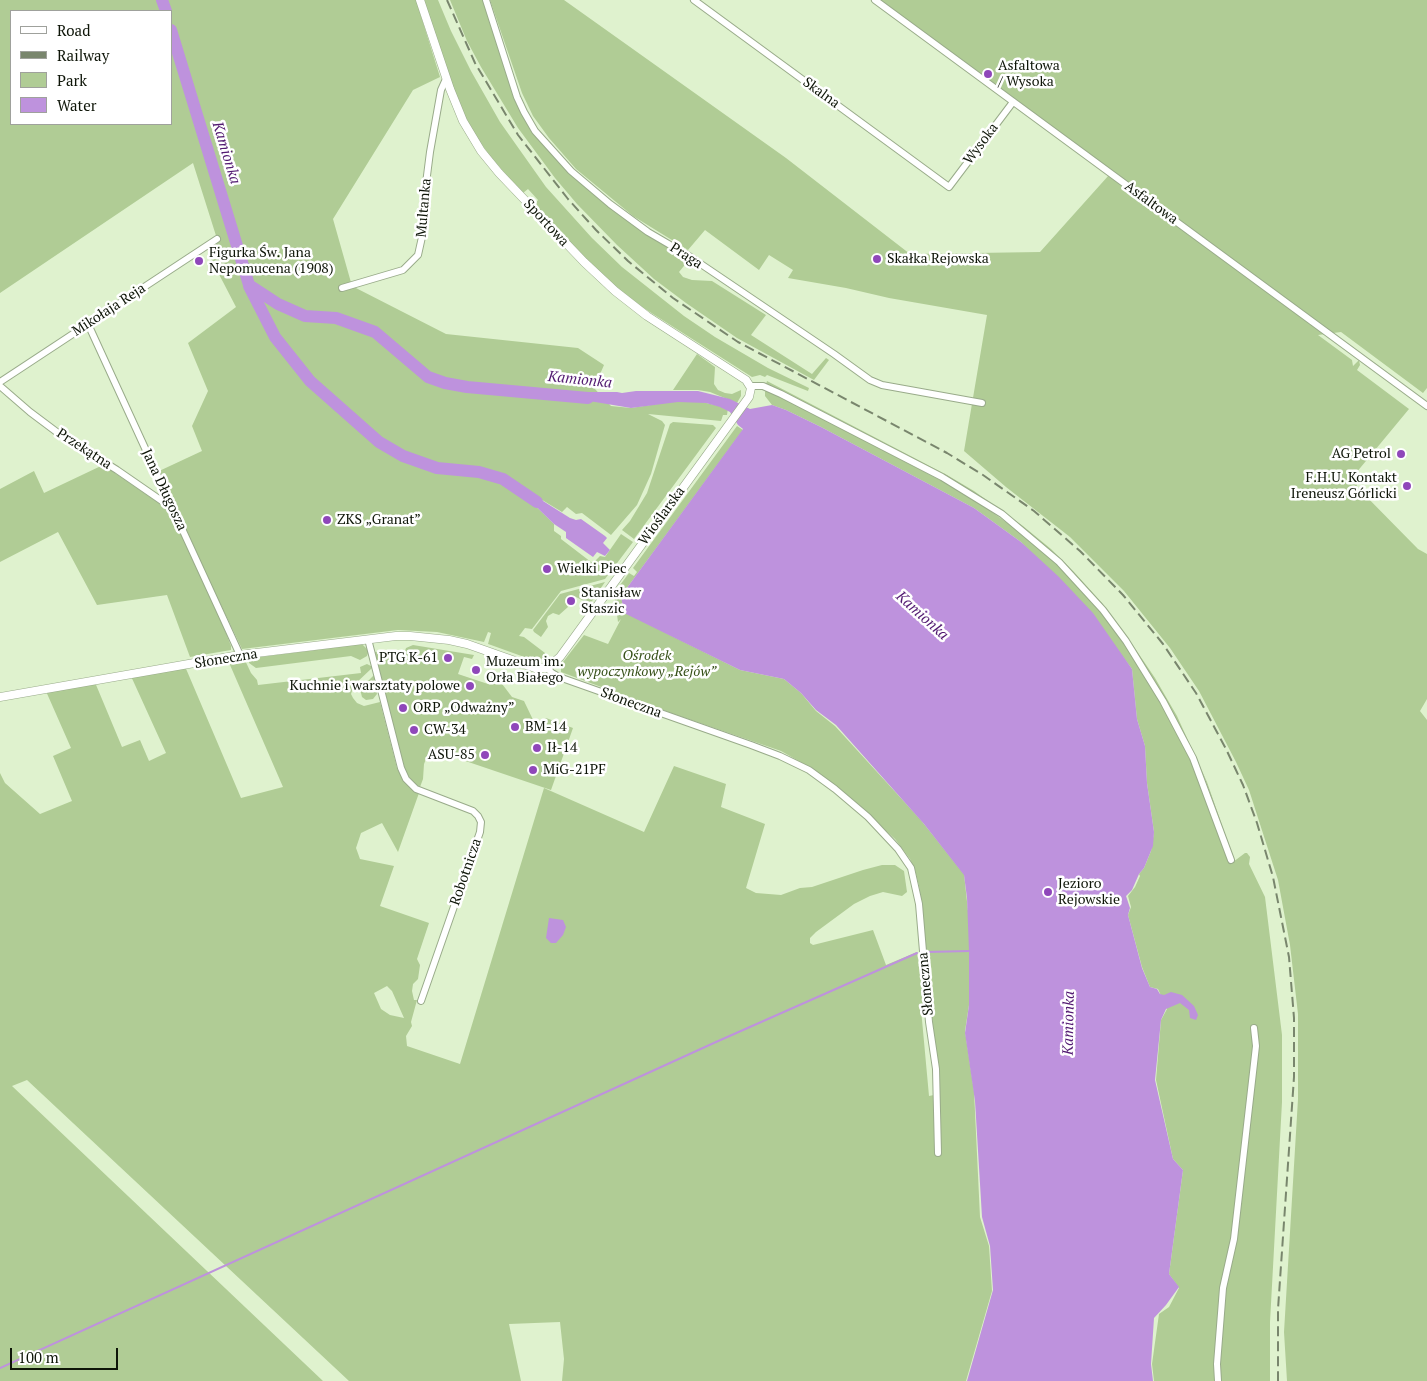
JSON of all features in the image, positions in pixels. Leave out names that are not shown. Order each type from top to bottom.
[{"type":"street","name":"Sportowa","points":[[420,0],[446,79],[466,127],[499,173],[584,262],[615,291],[647,316],[733,371],[750,385]]},
{"type":"street","name":"Praga","points":[[486,0],[517,97],[535,131],[571,171],[610,204],[648,232],[689,256],[870,380],[882,385],[982,403]]},
{"type":"street","name":"Skalna","points":[[694,0],[949,187]]},
{"type":"street","name":"Asfaltowa","points":[[875,0],[1427,406]]},
{"type":"street","name":"Multanka","points":[[342,288],[403,270],[418,255],[424,228],[424,199],[430,152],[441,90],[446,79]]},
{"type":"street","name":"Wysoka","points":[[949,187],[1013,102]]},
{"type":"street","name":"Mikołaja Reja","points":[[0,382],[218,239]]},
{"type":"street","name":"Jana Długosza","points":[[88,324],[240,655]]},
{"type":"street","name":"Wioślarska","points":[[548,668],[560,657],[747,400],[751,393],[750,385]]},
{"type":"street","points":[[750,385],[762,386],[781,394],[942,477],[1002,514],[1064,567],[1103,610],[1126,642],[1167,708],[1200,776],[1231,860]]},
{"type":"street","name":"Przekątna","points":[[0,386],[58,433],[172,508]]},
{"type":"street","name":"Słoneczna","points":[[0,697],[240,655],[368,639],[410,636],[467,644],[535,668],[548,668],[552,673],[560,677],[780,756],[809,770],[868,817],[898,849],[911,868],[918,904],[929,1022],[936,1069],[938,1153]]},
{"type":"street","name":"Robotnicza","points":[[368,639],[401,768],[406,780],[416,789],[473,811],[481,822],[480,832],[421,1001]]},
{"type":"street","points":[[1218,1381],[1217,1364],[1223,1288],[1234,1239],[1256,1046],[1254,1028]]},
{"type":"green space","points":[[0,0],[416,0],[440,77],[413,90],[333,219],[352,286],[446,334],[578,348],[604,365],[594,388],[611,406],[631,408],[689,399],[728,408],[727,415],[723,415],[721,421],[648,414],[662,421],[665,425],[651,474],[637,505],[611,535],[582,513],[576,514],[567,507],[562,512],[524,489],[522,493],[554,524],[554,531],[561,536],[561,539],[591,562],[594,562],[600,556],[605,557],[621,534],[633,542],[605,579],[561,591],[532,629],[525,628],[519,636],[524,637],[545,653],[545,659],[527,658],[488,644],[491,633],[488,632],[484,642],[437,632],[398,630],[242,649],[157,472],[202,451],[192,426],[208,391],[188,343],[236,307],[209,255],[211,248],[218,242],[193,163],[0,293]]},
{"type":"green space","points":[[423,0],[438,0],[471,71],[500,122],[546,187],[592,238],[622,267],[684,316],[715,337],[768,368],[809,388],[808,391],[767,375],[765,377],[760,375],[752,377],[642,307],[601,275],[534,205],[538,200],[528,189],[523,193],[510,179],[490,156],[468,125],[459,105]]},
{"type":"green space","points":[[450,0],[483,0],[509,82],[541,142],[561,165],[602,201],[688,261],[679,272],[683,277],[692,280],[712,281],[766,315],[751,335],[812,374],[826,358],[829,360],[814,380],[737,338],[686,303],[654,279],[577,204],[518,128],[467,41]]},
{"type":"green space","points":[[490,0],[564,0],[786,158],[910,254],[1040,252],[1109,175],[873,0],[1427,0],[1427,388],[1423,393],[1341,332],[1318,335],[1352,360],[1353,366],[1359,360],[1360,365],[1357,370],[1409,409],[1356,473],[1357,487],[1418,549],[1427,554],[1427,699],[1420,711],[1427,720],[1427,1381],[1287,1381],[1284,1332],[1298,1099],[1298,1014],[1290,945],[1278,880],[1249,790],[1236,762],[1199,691],[1170,648],[1124,591],[1070,537],[964,451],[987,315],[788,278],[793,270],[769,255],[759,270],[705,230],[688,250],[633,216],[576,169],[533,116],[522,93]]},
{"type":"green space","points":[[697,354],[715,367],[714,384],[718,390],[732,394],[741,390],[741,396],[737,403],[710,392],[673,390]]},
{"type":"green space","points":[[767,381],[974,491],[1023,526],[1051,549],[1074,572],[1102,603],[1128,638],[1155,678],[1177,716],[1207,782],[1233,857],[1205,779],[1175,717],[1129,641],[1093,594],[1076,576],[1027,531],[977,495],[945,476],[766,384]]},
{"type":"green space","points":[[765,391],[773,393],[965,493],[1027,537],[1062,569],[1098,608],[1140,667],[1185,745],[1233,862],[1245,853],[1250,857],[1249,864],[1265,897],[1282,1035],[1282,1102],[1270,1322],[1270,1381],[1154,1381],[1152,1364],[1159,1314],[1169,1307],[1179,1288],[1169,1274],[1183,1170],[1173,1159],[1156,1080],[1161,1020],[1167,1009],[1158,989],[1150,987],[1142,967],[1128,915],[1131,907],[1128,896],[1135,887],[1140,876],[1139,874],[1144,868],[1151,851],[1154,832],[1147,783],[1145,746],[1137,719],[1132,669],[1113,644],[1021,542],[974,508],[821,427],[772,405],[765,396]]},
{"type":"green space","points":[[673,422],[713,425],[716,428],[634,539],[622,530],[630,521],[647,493],[670,424]]},
{"type":"green space","name":"Ośrodek wypoczynkowy „Rejów”","points":[[737,426],[743,430],[621,596],[624,612],[740,670],[784,679],[801,693],[816,711],[835,726],[920,819],[964,874],[969,920],[969,1005],[965,1031],[974,1091],[980,1217],[989,1246],[992,1291],[966,1381],[562,1381],[564,1359],[560,1322],[509,1324],[521,1381],[349,1381],[27,1080],[12,1086],[323,1381],[0,1381],[0,773],[5,783],[40,814],[72,801],[53,756],[71,748],[45,689],[94,680],[122,747],[140,740],[149,761],[166,753],[130,674],[184,664],[241,798],[283,787],[227,658],[243,656],[258,685],[361,673],[360,667],[367,664],[371,666],[372,668],[354,685],[351,694],[357,703],[364,706],[380,702],[397,768],[403,780],[419,793],[398,852],[382,823],[361,833],[356,848],[360,859],[394,866],[380,906],[429,923],[417,959],[420,965],[418,979],[413,984],[412,991],[414,1000],[417,1000],[411,1022],[412,1026],[406,1036],[407,1046],[460,1064],[544,788],[644,832],[674,766],[726,784],[721,807],[765,824],[746,888],[756,893],[781,895],[882,865],[895,865],[904,871],[907,892],[902,896],[883,892],[854,904],[816,932],[810,938],[810,943],[813,945],[873,930],[886,965],[917,952],[924,1001],[921,1009],[929,1096],[939,1094],[919,886],[910,859],[895,839],[845,794],[811,768],[781,751],[561,672],[563,662],[584,635],[608,644],[621,619],[618,622],[614,593],[629,573],[634,576],[637,572],[633,568]],"holes":[[[387,986],[392,991],[404,1018],[390,1015],[381,1009],[374,993]]]},
{"type":"green space","points":[[103,465],[169,510],[187,544],[224,628],[231,650],[190,657],[167,595],[97,605],[58,532],[0,562],[0,489],[34,471],[44,493]]},
{"type":"green space","points":[[605,582],[590,604],[574,596],[569,597],[565,602],[568,607],[559,615],[553,613],[548,616],[546,621],[548,627],[541,637],[534,632],[533,630],[560,594]]},
{"type":"green space","points":[[362,644],[368,650],[368,653],[367,656],[360,660],[351,656],[256,668],[249,663],[249,660],[253,658]]},
{"type":"green space","points":[[413,645],[474,655],[472,659],[464,657],[458,674],[488,684],[492,676],[496,676],[512,697],[524,701],[535,724],[546,718],[573,728],[551,790],[430,749],[424,764],[423,779],[420,787],[415,784],[404,767],[374,652],[405,651],[406,648]]},
{"type":"green space","points":[[374,675],[377,694],[373,699],[366,700],[362,697],[360,689]]},
{"type":"water","name":"Jezioro Rejowskie","points":[[636,391],[698,391],[730,399],[750,409],[772,405],[821,427],[974,508],[1021,542],[1059,577],[1093,613],[1132,669],[1137,719],[1145,746],[1147,783],[1154,832],[1153,846],[1144,868],[1139,874],[1132,890],[1126,896],[1130,908],[1128,915],[1142,968],[1150,987],[1157,989],[1160,994],[1164,995],[1171,992],[1182,995],[1194,1006],[1198,1015],[1196,1020],[1190,1018],[1189,1010],[1180,1003],[1166,1009],[1161,1020],[1155,1080],[1173,1159],[1183,1170],[1169,1274],[1179,1287],[1154,1318],[1151,1364],[1153,1381],[967,1381],[993,1290],[990,1246],[982,1217],[975,1101],[965,1033],[969,1005],[969,951],[964,875],[924,824],[836,725],[816,710],[801,693],[784,679],[740,670],[624,613],[621,596],[743,429],[738,425],[730,412],[706,403],[678,402],[631,408],[571,398],[572,393],[579,392],[622,393]]},
{"type":"water","points":[[524,489],[570,518],[581,519],[605,536],[607,538],[603,543],[610,550],[605,556],[597,552],[593,557],[566,538],[566,532],[554,524],[522,493]]},
{"type":"water","points":[[549,918],[563,920],[566,927],[563,935],[556,943],[551,943],[546,938]]},
{"type":"waterway","name":"Kamionka","points":[[162,0],[166,10]]},
{"type":"waterway","name":"Kamionka","points":[[172,33],[249,285],[278,304],[305,316],[336,318],[375,332],[428,377],[445,383],[467,387],[588,398]]},
{"type":"waterway","name":"Kamionka","points":[[249,286],[275,337],[310,381],[379,442],[403,456],[437,468],[479,472],[503,479],[537,502]]},
{"type":"waterway","points":[[927,952],[969,951]]},
{"type":"waterway","points":[[0,1368],[716,1042],[917,953]]},
{"type":"railway","points":[[447,0],[475,63],[518,135],[568,199],[628,261],[673,298],[738,342],[947,453],[983,475],[1034,511],[1080,551],[1123,595],[1163,644],[1196,693],[1243,785],[1257,823],[1273,877],[1289,957],[1294,1018],[1294,1077],[1278,1309],[1278,1381]]},
{"type":"place","name":"Asfaltowa / Wysoka","points":[[988,74]]},
{"type":"place","name":"Skałka Rejowska","points":[[877,259]]},
{"type":"place","name":"Figurka Św. Jana Nepomucena (1908)","points":[[199,261]]},
{"type":"place","name":"AG Petrol","points":[[1401,454]]},
{"type":"place","name":"F.H.U. Kontakt Ireneusz Górlicki","points":[[1407,486]]},
{"type":"place","name":"ZKS „Granat”","points":[[327,520]]},
{"type":"place","name":"Wielki Piec","points":[[547,569]]},
{"type":"place","name":"Stanisław Staszic","points":[[571,601]]},
{"type":"place","name":"PTG K-61","points":[[448,658]]},
{"type":"place","name":"Muzeum im. Orła Białego","points":[[476,670]]},
{"type":"place","name":"Kuchnie i warsztaty polowe","points":[[470,686]]},
{"type":"place","name":"ORP „Odważny”","points":[[403,708]]},
{"type":"place","name":"BM-14","points":[[515,727]]},
{"type":"place","name":"CW-34","points":[[414,730]]},
{"type":"place","name":"Ił-14","points":[[537,748]]},
{"type":"place","name":"ASU-85","points":[[485,755]]},
{"type":"place","name":"MiG-21PF","points":[[533,770]]},
{"type":"place","name":"Jezioro Rejowskie","points":[[1048,892]]}]
